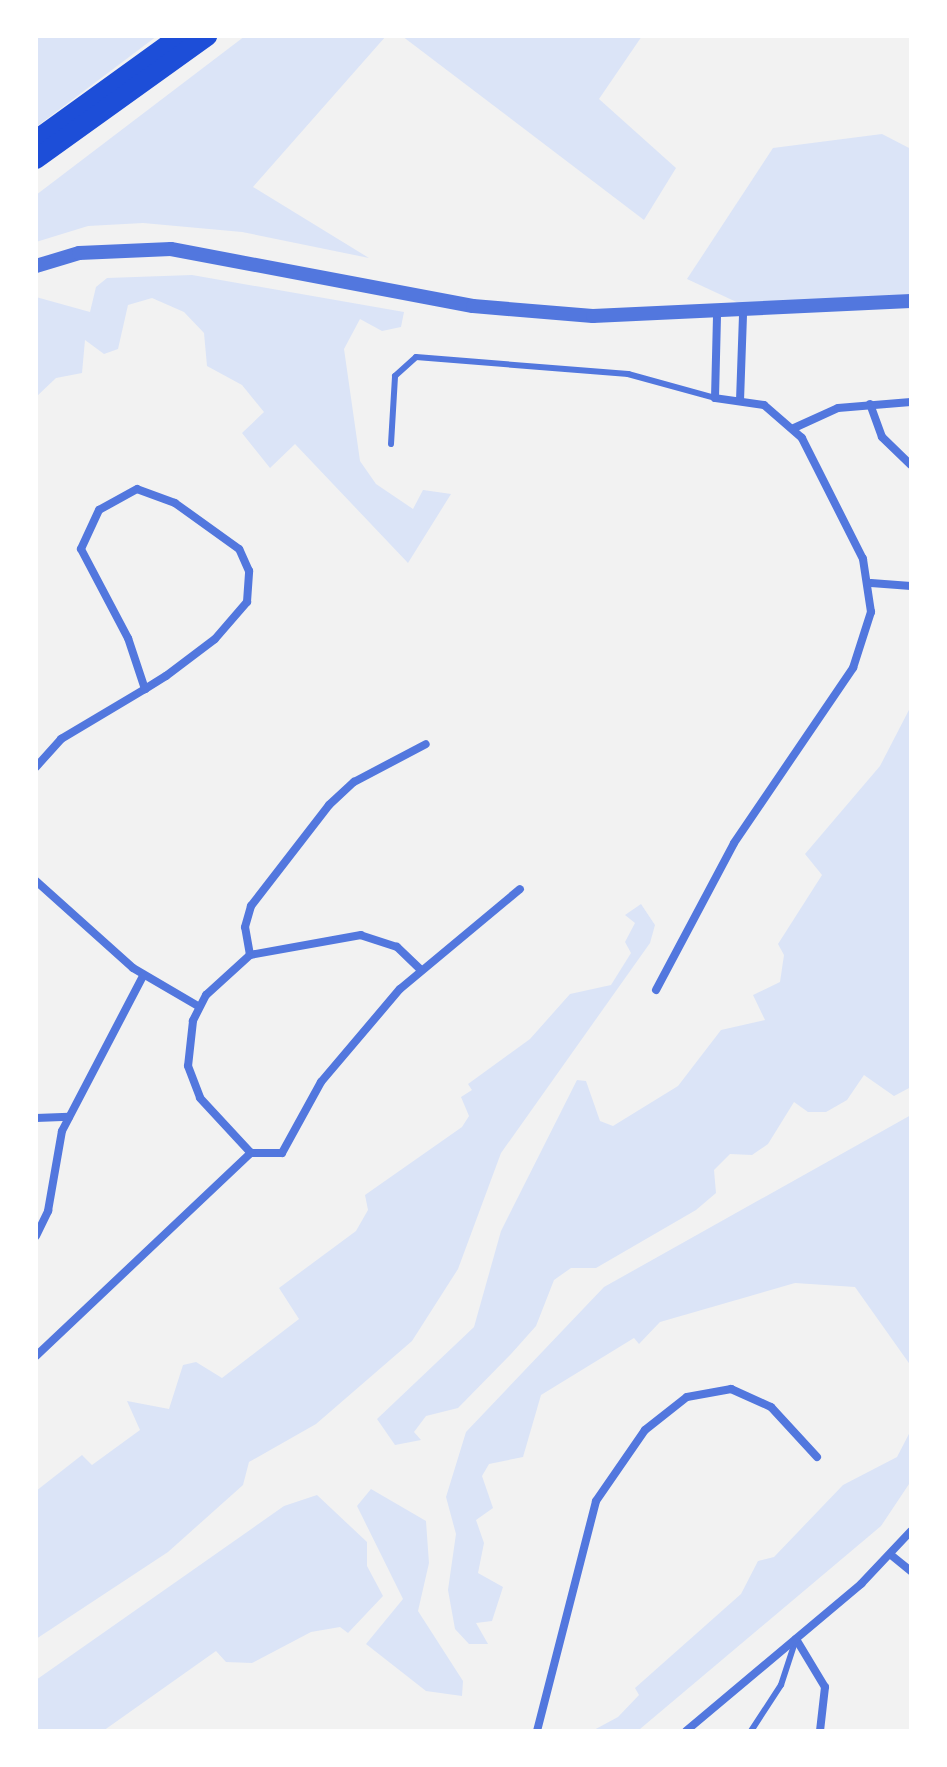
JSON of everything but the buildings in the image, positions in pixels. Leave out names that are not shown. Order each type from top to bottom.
[{"type":"highway","points":[[36,140],[180,36]]},
{"type":"highway","points":[[36,159],[207,36]]},
{"type":"street","points":[[36,266],[79,253],[171,249],[508,311],[717,315],[911,301]]},
{"type":"street","points":[[740,401],[743,313]]},
{"type":"street","points":[[656,990],[734,843],[853,668],[869,627],[871,583],[825,477],[794,428],[764,405],[715,398],[717,315]]},
{"type":"street","points":[[794,428],[823,412],[870,404],[911,402]]},
{"type":"street","points":[[870,404],[882,437],[911,465]]},
{"type":"street","points":[[36,767],[61,739],[145,689],[225,630],[247,602],[250,581],[245,557],[224,535],[163,496],[137,489],[99,510],[81,549],[128,638],[145,689]]},
{"type":"street","points":[[871,583],[911,586]]},
{"type":"street","points":[[250,955],[245,927],[251,906],[329,805],[354,782],[426,744]]},
{"type":"street","points":[[36,881],[143,976],[198,1006]]},
{"type":"street","points":[[420,969],[397,947],[361,935],[250,955],[198,1006],[190,1075],[208,1108],[251,1153],[275,1155],[293,1143],[330,1069],[420,969],[520,889]]},
{"type":"street","points":[[36,1236],[69,1117],[143,976]]},
{"type":"street","points":[[36,1118],[69,1117]]},
{"type":"street","points":[[36,1356],[251,1153]]},
{"type":"street","points":[[537,1731],[591,1513],[645,1430],[687,1397],[731,1389],[771,1407],[817,1457]]},
{"type":"street","points":[[686,1731],[891,1555],[911,1531]]},
{"type":"street","points":[[891,1555],[911,1571]]},
{"type":"street","points":[[796,1639],[825,1687],[820,1731]]},
{"type":"lane","points":[[391,444],[395,376],[416,357],[628,374],[715,398]]},
{"type":"lane","points":[[751,1731],[781,1685],[796,1639]]},
{"type":"shaded area","points":[[36,36],[157,36],[36,127]]},
{"type":"shaded area","points":[[245,36],[386,36],[253,187],[369,258],[242,232],[143,223],[88,226],[36,242],[36,195]]},
{"type":"shaded area","points":[[402,36],[642,36],[599,99],[676,168],[644,220]]},
{"type":"shaded area","points":[[882,134],[911,149],[911,294],[745,306],[687,279],[773,148]]},
{"type":"shaded area","points":[[192,275],[404,312],[401,327],[382,331],[360,319],[344,349],[360,461],[376,484],[413,509],[423,490],[451,494],[408,563],[295,444],[270,468],[242,433],[264,412],[242,385],[207,366],[204,333],[184,312],[152,298],[128,305],[118,349],[104,354],[85,340],[82,373],[56,378],[36,397],[36,297],[90,312],[96,287],[107,278]]},
{"type":"shaded area","points":[[911,706],[911,1087],[894,1096],[864,1075],[847,1100],[826,1112],[808,1112],[794,1102],[768,1144],[752,1155],[730,1154],[714,1170],[716,1193],[696,1210],[596,1268],[571,1268],[554,1280],[536,1326],[511,1354],[458,1408],[426,1416],[414,1432],[421,1440],[395,1445],[377,1419],[474,1327],[501,1231],[577,1080],[586,1081],[600,1121],[613,1126],[678,1086],[721,1030],[765,1020],[753,995],[780,982],[784,955],[778,944],[822,875],[805,854],[880,766]]},
{"type":"shaded area","points":[[641,904],[655,925],[650,943],[501,1153],[458,1269],[412,1341],[316,1424],[249,1462],[243,1485],[168,1552],[36,1639],[36,1491],[82,1455],[92,1465],[140,1430],[127,1401],[169,1409],[183,1365],[196,1362],[222,1378],[299,1319],[279,1288],[356,1231],[368,1210],[365,1195],[462,1127],[469,1116],[461,1097],[472,1090],[468,1084],[530,1039],[570,994],[611,985],[631,953],[625,942],[635,923],[625,915]]},
{"type":"shaded area","points":[[911,1115],[911,1366],[855,1287],[795,1283],[660,1322],[639,1344],[634,1338],[541,1395],[523,1457],[489,1464],[482,1476],[493,1508],[476,1520],[484,1543],[478,1573],[503,1587],[492,1621],[476,1623],[488,1644],[469,1644],[455,1629],[448,1590],[456,1534],[446,1497],[466,1432],[604,1287]]},
{"type":"shaded area","points":[[911,1430],[911,1481],[881,1526],[640,1729],[592,1731],[618,1717],[639,1695],[635,1688],[741,1594],[758,1561],[774,1557],[843,1485],[897,1457]]},
{"type":"shaded area","points":[[371,1489],[426,1521],[429,1563],[418,1611],[463,1681],[462,1696],[426,1691],[366,1644],[403,1599],[357,1506]]},
{"type":"shaded area","points":[[317,1495],[367,1542],[367,1566],[383,1596],[348,1633],[340,1627],[311,1632],[252,1663],[226,1662],[216,1651],[103,1731],[36,1731],[36,1680],[284,1506]]}]
